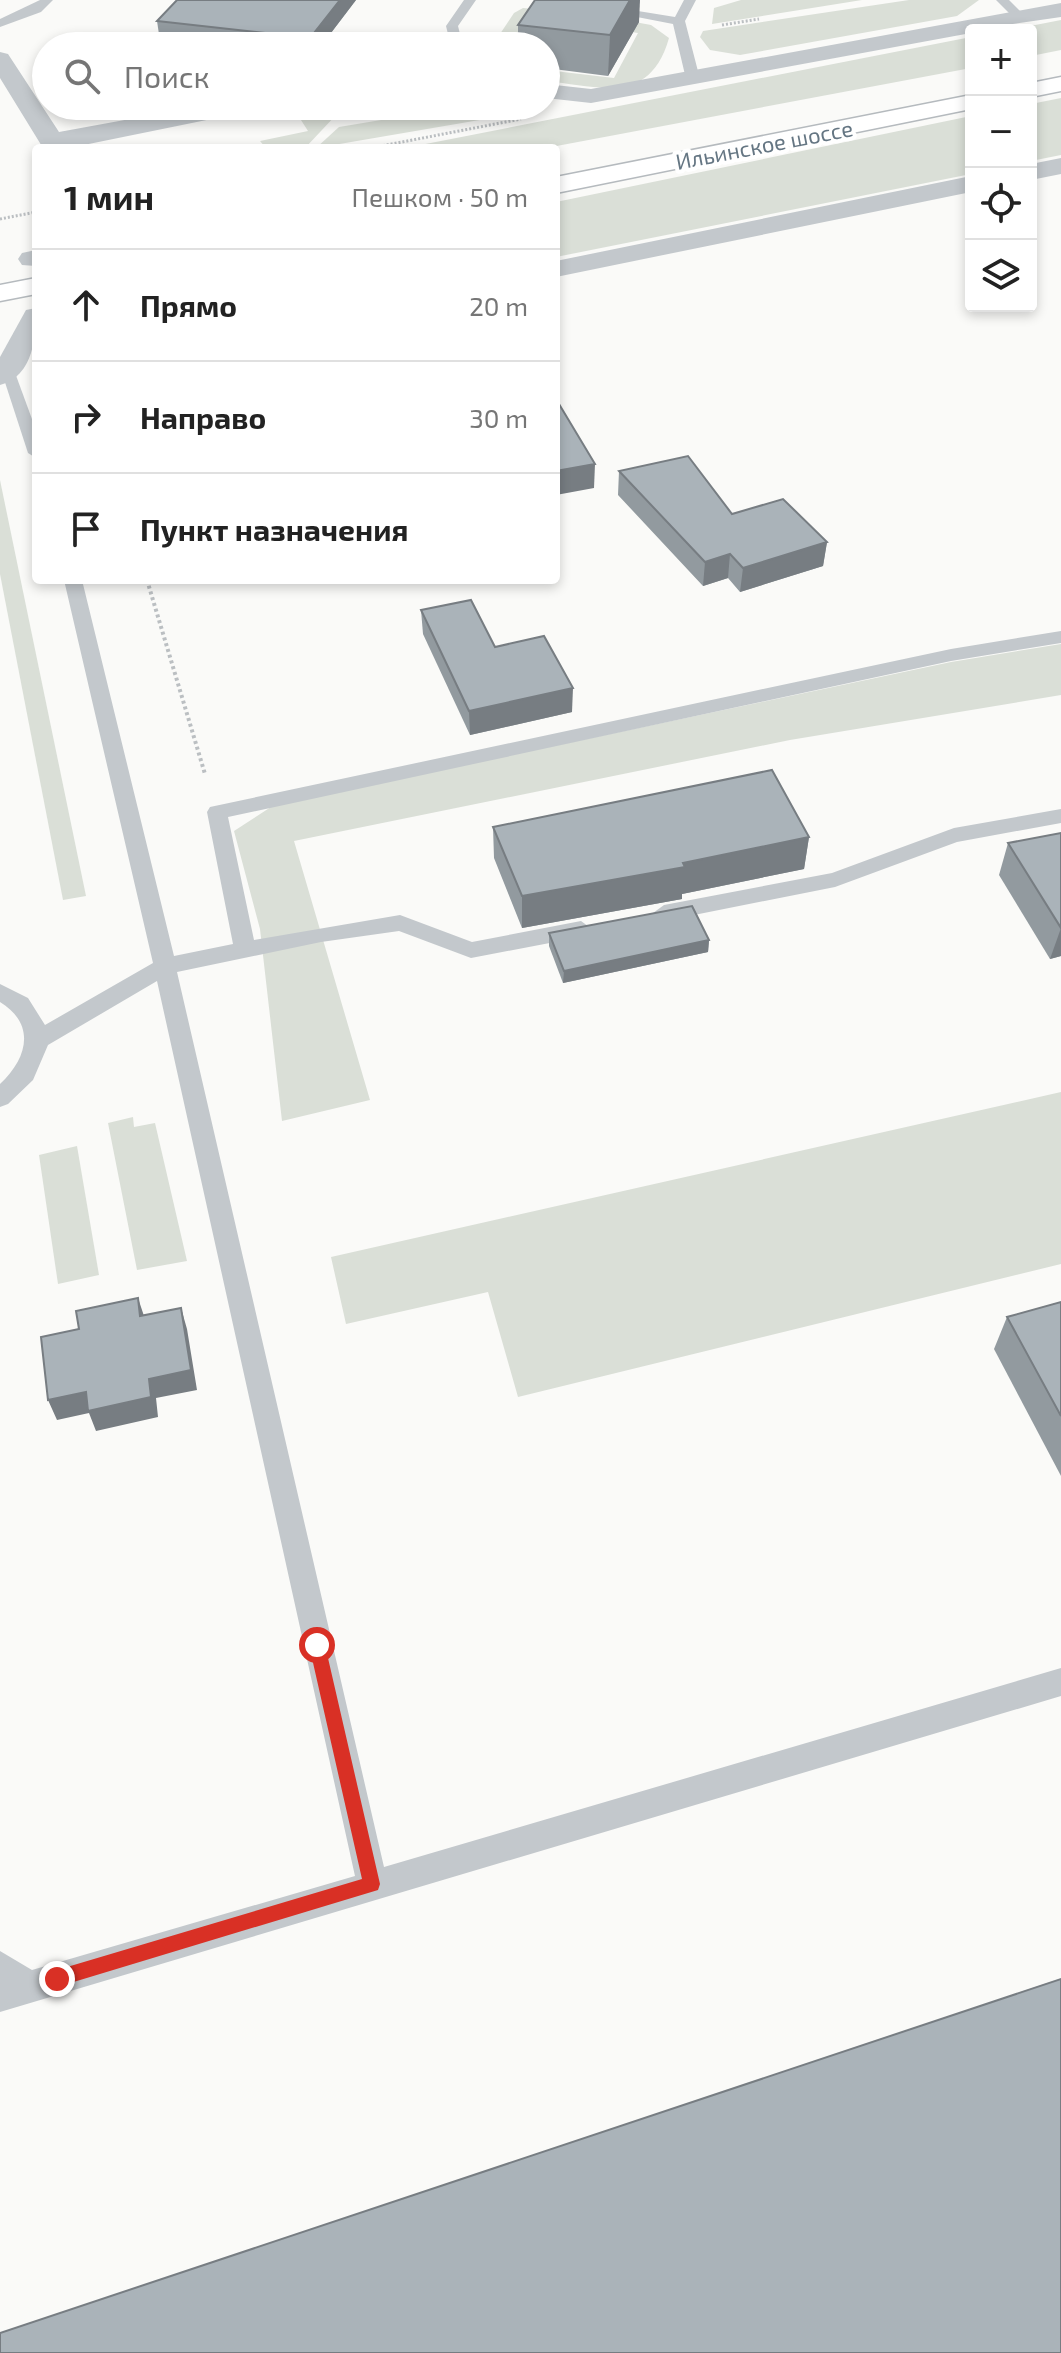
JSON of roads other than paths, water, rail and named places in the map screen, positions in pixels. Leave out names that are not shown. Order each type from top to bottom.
[{"type":"main road","points":[[1037,69],[1061,64]]},
{"type":"main road","name":"Ильинское шоссе","points":[[560,160],[965,82]]},
{"type":"main road","points":[[1037,89],[1061,84]]},
{"type":"main road","name":"Ильинское шоссе","points":[[560,184],[965,103]]},
{"type":"main road","points":[[0,293],[30,265]]},
{"type":"street","points":[[560,93],[591,96],[1061,10]]},
{"type":"street","points":[[0,59],[32,110]]},
{"type":"street","points":[[38,120],[53,144]]},
{"type":"street","points":[[59,144],[174,120]]},
{"type":"street","points":[[1037,171],[1061,166]]},
{"type":"street","points":[[560,268],[965,185]]},
{"type":"street","points":[[0,324],[14,368]]},
{"type":"street","points":[[14,368],[32,324]]},
{"type":"lane","points":[[0,23],[37,9],[47,0]]},
{"type":"lane","points":[[454,32],[452,26],[470,0]]},
{"type":"lane","points":[[690,0],[679,21],[693,79]]},
{"type":"lane","points":[[1002,0],[1020,17]]},
{"type":"lane","points":[[603,9],[679,21]]},
{"type":"lane","points":[[14,368],[32,438]]},
{"type":"lane","points":[[74,584],[165,966],[372,1884]]},
{"type":"lane","points":[[245,949],[217,812],[951,655],[1061,637]]},
{"type":"lane","points":[[638,918],[835,880],[954,835],[1061,816]]},
{"type":"lane","points":[[38,1040],[165,966],[245,949],[400,923],[471,950],[608,924]]},
{"type":"lane","points":[[0,992],[15,998],[33,1017],[38,1040],[30,1067],[0,1098]]},
{"type":"lane","points":[[0,1967],[14,1992],[1061,1682]]}]
